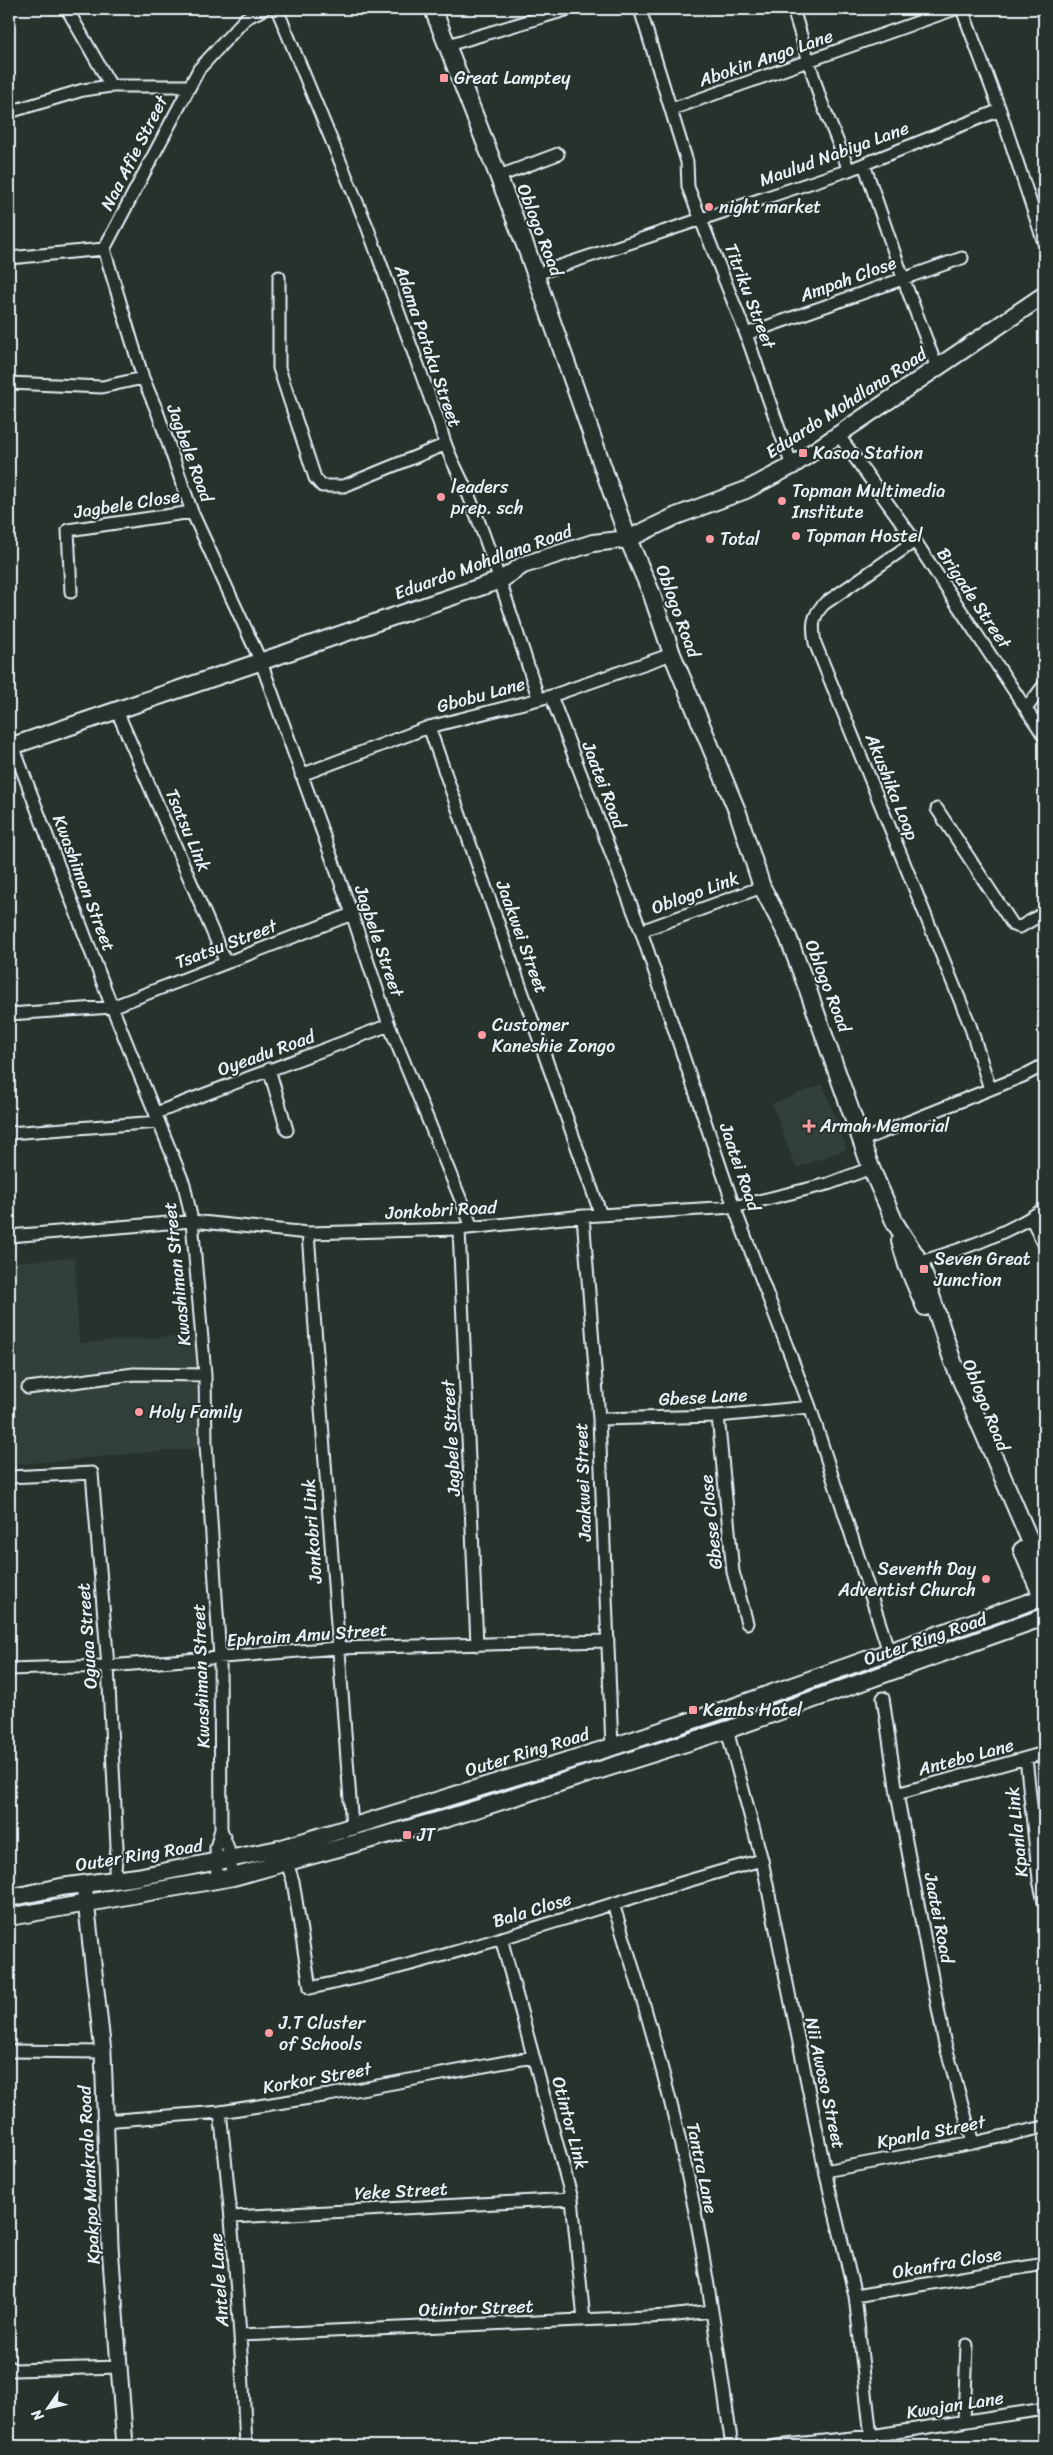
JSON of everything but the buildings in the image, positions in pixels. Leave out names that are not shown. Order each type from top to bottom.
[{"type":"main road","name":"Oblogo Road","points":[[433,9],[536,274],[628,539],[652,592],[672,654],[738,813],[762,887],[794,955],[863,1140],[870,1168],[895,1222],[1044,1573]]},
{"type":"main road","name":"Eduardo Mohdlana Road","points":[[11,747],[501,580],[523,565],[593,543],[628,539],[676,516],[746,490],[792,466],[837,433],[938,368],[1044,295]]},
{"type":"main road","name":"Oblogo Road","points":[[913,1264],[929,1316],[1044,1598]]},
{"type":"main road","name":"Outer Ring Road","points":[[9,1898],[84,1884],[118,1880],[279,1849],[612,1747],[1044,1598]]},
{"type":"main road","name":"Outer Ring Road","points":[[9,1917],[225,1878],[287,1863],[448,1818],[727,1730],[1044,1618]]},
{"type":"street","points":[[67,9],[111,86]]},
{"type":"street","name":"Naa Afie Street","points":[[104,249],[188,86],[199,69],[246,18],[264,9]]},
{"type":"street","name":"Adama Pataku Street","points":[[277,9],[368,226],[440,425],[444,445],[469,495],[501,580],[538,697]]},
{"type":"street","points":[[448,45],[569,9]]},
{"type":"street","name":"Titriku Street","points":[[640,9],[653,57],[672,109],[687,162],[686,180],[746,334],[792,466]]},
{"type":"street","points":[[793,9],[820,98],[849,170]]},
{"type":"street","name":"Abokin Ango Lane","points":[[672,109],[810,62],[955,9]]},
{"type":"street","points":[[962,9],[1000,110],[1044,243]]},
{"type":"street","points":[[9,112],[83,90],[111,86],[188,86]]},
{"type":"street","name":"Maulud Nabiya Lane","points":[[536,274],[849,170],[1000,110]]},
{"type":"street","points":[[498,176],[558,154]]},
{"type":"street","points":[[864,164],[903,278],[938,368]]},
{"type":"street","points":[[9,258],[104,249]]},
{"type":"street","name":"Jagbele Road","points":[[104,249],[143,378],[157,411],[192,512],[261,662]]},
{"type":"street","name":"Ampah Close","points":[[746,334],[962,258]]},
{"type":"street","points":[[279,277],[279,368],[315,478],[322,486],[344,486],[444,445]]},
{"type":"street","points":[[9,383],[102,387],[143,378]]},
{"type":"street","name":"Brigade Street","points":[[837,433],[915,541],[1044,736]]},
{"type":"street","name":"Jagbele Close","points":[[71,592],[68,530],[192,512]]},
{"type":"street","name":"Akushika Loop","points":[[915,541],[824,604],[816,612],[812,630],[819,652],[970,1024],[990,1089]]},
{"type":"street","name":"Gbobu Lane","points":[[301,775],[429,727],[538,697],[551,696],[672,654]]},
{"type":"street","name":"Jagbele Street","points":[[261,662],[352,914],[389,1025],[472,1227]]},
{"type":"street","points":[[1026,708],[1044,685]]},
{"type":"street","name":"Jaatei Road","points":[[551,696],[641,931],[734,1207],[810,1407],[889,1652]]},
{"type":"street","name":"Tsatsu Link","points":[[117,711],[226,963]]},
{"type":"street","name":"Jaakwei Street","points":[[429,727],[601,1215]]},
{"type":"street","name":"Kwashiman Street","points":[[11,747],[112,1007],[184,1184],[192,1222],[205,1375],[206,1444],[220,1658],[221,1829],[225,1878]]},
{"type":"street","points":[[936,809],[1013,925],[1020,927],[1044,913]]},
{"type":"street","name":"Oblogo Link","points":[[641,931],[762,887]]},
{"type":"street","name":"Tsatsu Street","points":[[9,1014],[112,1007],[352,914]]},
{"type":"street","name":"Oyeadu Road","points":[[9,1133],[157,1118],[268,1069],[313,1055],[389,1025]]},
{"type":"street","points":[[863,1140],[990,1089],[1044,1065]]},
{"type":"street","points":[[268,1069],[287,1130]]},
{"type":"street","name":"Jonkobri Road","points":[[9,1236],[192,1222],[308,1233],[459,1229],[583,1216],[734,1207],[828,1184],[870,1168]]},
{"type":"street","points":[[913,1264],[982,1240],[1031,1218],[1044,1209]]},
{"type":"street","name":"Jaakwei Street","points":[[583,1216],[599,1419],[612,1747]]},
{"type":"street","points":[[1031,1218],[1044,1244]]},
{"type":"street","name":"Jagbele Street","points":[[459,1229],[477,1645]]},
{"type":"street","name":"Jonkobri Link","points":[[308,1233],[352,1827]]},
{"type":"street","points":[[28,1388],[134,1374],[205,1375]]},
{"type":"street","name":"Gbese Lane","points":[[599,1419],[718,1416],[810,1407]]},
{"type":"street","name":"Gbese Close","points":[[718,1416],[734,1572],[748,1623]]},
{"type":"street","name":"Oguaa Street","points":[[9,1477],[92,1473],[108,1666],[117,1847],[115,1870],[118,1880]]},
{"type":"street","name":"Ephraim Amu Street","points":[[9,1669],[108,1666],[338,1648],[607,1641]]},
{"type":"street","name":"Jaatei Road","points":[[883,1698],[897,1794],[944,2040],[973,2143]]},
{"type":"street","name":"Nii Awoso Street","points":[[727,1730],[762,1860],[825,2171],[855,2296],[872,2441]]},
{"type":"street","name":"Antebo Lane","points":[[897,1794],[1044,1753]]},
{"type":"street","name":"Kpanla Link","points":[[1026,1758],[1039,1880],[1044,1902]]},
{"type":"street","name":"Bala Close","points":[[287,1863],[293,1881],[310,1988],[354,1979],[501,1938],[672,1884],[762,1860]]},
{"type":"street","name":"Kpakpo Mankralo Road","points":[[84,1884],[103,2052],[110,2246],[125,2446]]},
{"type":"street","name":"Tantra Lane","points":[[612,1904],[639,1986],[663,2074],[694,2207],[732,2446]]},
{"type":"street","name":"Otintor Link","points":[[501,1938],[572,2199],[584,2320]]},
{"type":"street","points":[[9,2051],[103,2052]]},
{"type":"street","name":"Korkor Street","points":[[104,2121],[220,2112],[329,2095],[533,2057]]},
{"type":"street","name":"Antele Lane","points":[[220,2112],[232,2217],[241,2335],[246,2446]]},
{"type":"street","name":"Kpanla Street","points":[[825,2171],[973,2143],[1044,2127]]},
{"type":"street","name":"Yeke Street","points":[[232,2217],[572,2199]]},
{"type":"street","name":"Okanfra Close","points":[[855,2296],[1044,2264]]},
{"type":"street","name":"Otintor Street","points":[[241,2335],[669,2316],[711,2311]]},
{"type":"street","points":[[964,2422],[967,2345]]},
{"type":"street","points":[[9,2367],[14,2370],[120,2367]]},
{"type":"street","name":"Kwajan Lane","points":[[776,2446],[872,2441],[964,2422],[1044,2409]]},
{"type":"shaded area","name":"Armah Memorial","points":[[823,1084],[847,1149],[796,1168],[772,1104]]},
{"type":"shaded area","points":[[75,1258],[79,1343],[195,1335],[199,1448],[9,1465],[9,1262]]},
{"type":"place","name":"Great Lamptey","points":[[444,78]]},
{"type":"place","name":"night market","points":[[709,207]]},
{"type":"place","name":"Kasoa Station","points":[[803,453]]},
{"type":"place","name":"leaders prep. sch","points":[[441,497]]},
{"type":"place","name":"Topman Multimedia Institute","points":[[782,501]]},
{"type":"place","name":"Topman Hostel","points":[[796,536]]},
{"type":"place","name":"Total","points":[[710,539]]},
{"type":"place","name":"Customer Kaneshie Zongo","points":[[482,1035]]},
{"type":"place","name":"Armah Memorial","points":[[809,1126]]},
{"type":"place","name":"Seven Great Junction","points":[[924,1269]]},
{"type":"place","name":"Holy Family","points":[[139,1412]]},
{"type":"place","name":"Seventh Day Adventist Church","points":[[986,1579]]},
{"type":"place","name":"Kembs Hotel","points":[[693,1710]]},
{"type":"place","name":"JT","points":[[407,1835]]},
{"type":"place","name":"J.T Cluster of Schools","points":[[269,2033]]}]
